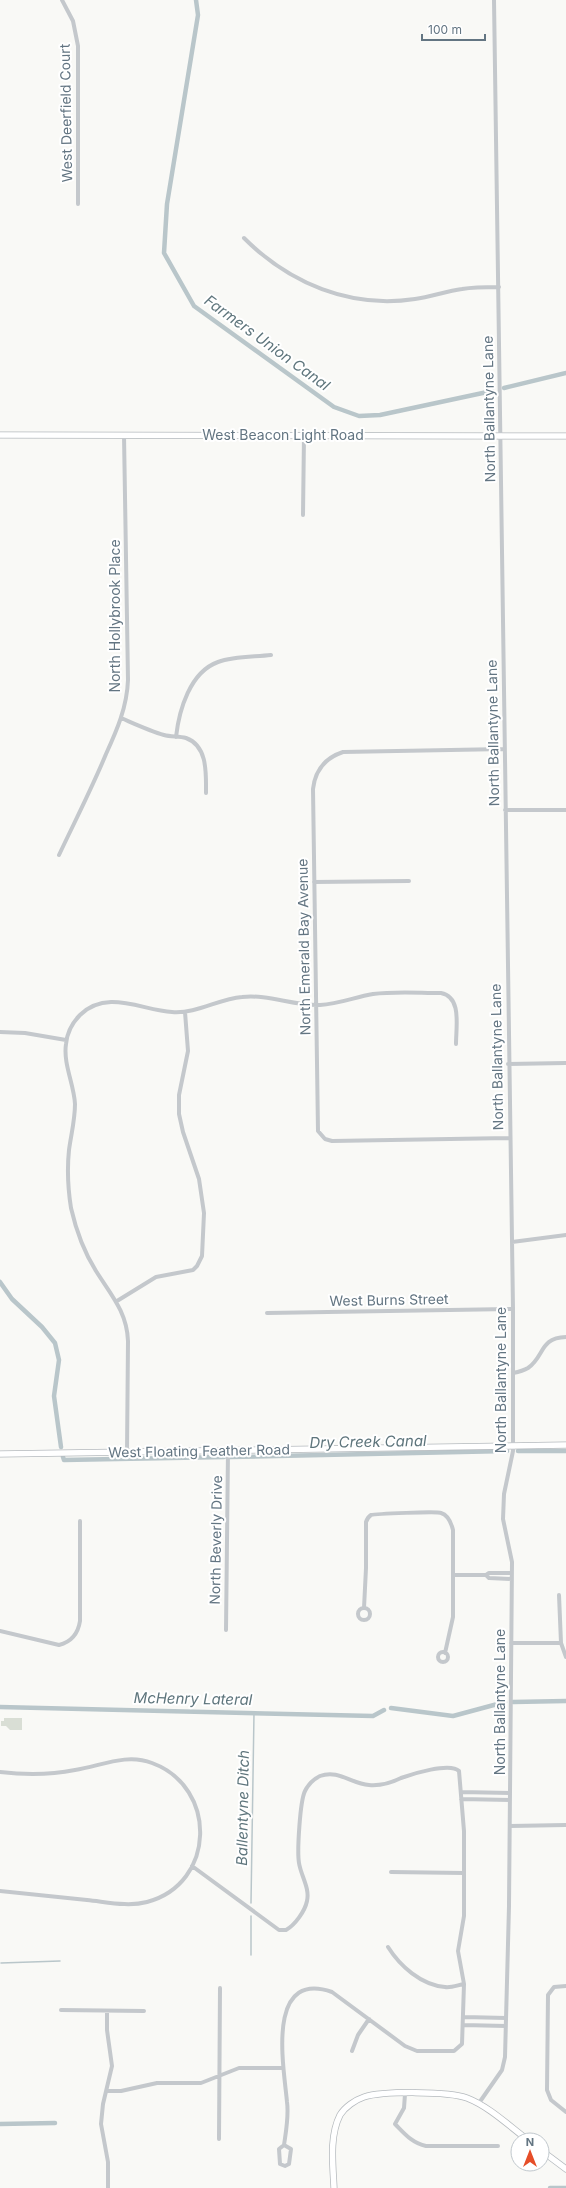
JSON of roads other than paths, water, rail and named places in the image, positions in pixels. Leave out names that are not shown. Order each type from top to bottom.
[{"type":"main road","name":"West Beacon Light Road","points":[[0,435],[566,436]]},
{"type":"main road","name":"West Floating Feather Road","points":[[0,1454],[566,1445]]},
{"type":"main road","points":[[334,2188],[333,2146],[340,2115],[350,2104],[364,2097],[380,2094],[405,2094],[451,2095],[462,2097],[479,2103],[517,2132]]},
{"type":"main road","points":[[550,2157],[566,2169]]},
{"type":"street","name":"West Deerfield Court","points":[[62,0],[73,21],[78,46],[78,204]]},
{"type":"street","name":"North Ballantyne Lane","points":[[479,2103],[504,2064],[506,2026],[510,1826],[512,1557],[504,1525],[503,1511],[506,1483],[512,1462],[513,1445],[512,1242],[508,1064],[499,287],[494,0]]},
{"type":"street","points":[[244,238],[267,260],[293,276],[320,289],[350,298],[377,301],[400,301],[427,297],[463,288],[499,287]]},
{"type":"street","name":"North Hollybrook Place","points":[[59,855],[94,783],[121,718],[126,700],[128,680],[124,435]]},
{"type":"street","points":[[303,515],[304,435]]},
{"type":"street","points":[[176,737],[179,714],[194,682],[202,672],[213,664],[225,660],[271,655]]},
{"type":"street","points":[[121,718],[163,735],[191,741],[199,749],[205,766],[206,793]]},
{"type":"street","name":"North Emerald Bay Avenue","points":[[504,749],[349,751],[337,754],[326,761],[317,772],[313,789],[314,882],[318,1126],[321,1135],[332,1141],[510,1138]]},
{"type":"street","points":[[505,810],[566,810]]},
{"type":"street","points":[[314,882],[409,881]]},
{"type":"street","points":[[127,1452],[128,1335],[124,1317],[117,1301],[87,1255],[75,1224],[71,1207],[68,1162],[75,1106],[66,1056],[66,1040],[78,1016],[89,1008],[102,1003],[118,1002],[168,1012],[185,1012],[230,998],[253,996],[316,1005],[337,1003],[375,994],[441,992],[448,994],[455,1003],[456,1044]]},
{"type":"street","points":[[117,1301],[156,1277],[193,1270],[198,1266],[202,1256],[204,1214],[203,1196],[199,1179],[183,1132],[178,1107],[179,1094],[188,1051],[185,1012]]},
{"type":"street","points":[[0,1032],[25,1033],[66,1040]]},
{"type":"street","points":[[508,1064],[566,1063]]},
{"type":"street","points":[[512,1242],[566,1235]]},
{"type":"street","name":"West Burns Street","points":[[267,1313],[512,1309]]},
{"type":"street","points":[[513,1373],[529,1367],[548,1341],[554,1338],[566,1337]]},
{"type":"street","name":"North Beverly Drive","points":[[226,1630],[228,1451]]},
{"type":"street","points":[[364,1608],[366,1522],[368,1517],[374,1514],[402,1514],[434,1511],[442,1513],[448,1518],[453,1530],[453,1618],[445,1653]]},
{"type":"street","points":[[0,1631],[50,1644],[64,1644],[78,1631],[80,1621],[80,1521]]},
{"type":"street","points":[[453,1575],[512,1573]]},
{"type":"street","points":[[486,1575],[489,1578],[512,1579]]},
{"type":"street","points":[[559,1595],[560,1643],[566,1657]]},
{"type":"street","points":[[511,1643],[560,1643]]},
{"type":"street","points":[[0,1772],[29,1774],[59,1773],[127,1759],[147,1762],[162,1767],[182,1782],[191,1794],[197,1808],[200,1836],[198,1852],[192,1866],[180,1884],[168,1893],[154,1900],[135,1904],[0,1890]]},
{"type":"street","points":[[192,1866],[282,1931],[290,1928],[307,1901],[307,1889],[299,1856],[302,1801],[304,1791],[309,1784],[320,1776],[334,1774],[361,1784],[378,1785],[424,1771],[458,1769],[460,1776],[464,1831],[464,1916],[458,1951],[464,1984],[464,2025],[462,2044],[454,2051],[412,2050],[339,1996],[321,1989],[302,1992],[293,1998],[287,2006],[283,2026],[283,2068],[288,2102],[284,2145],[279,2149],[278,2160],[280,2164],[285,2166],[289,2164],[291,2159],[290,2149],[284,2145]]},
{"type":"street","points":[[461,1792],[510,1793]]},
{"type":"street","points":[[462,1799],[510,1800]]},
{"type":"street","points":[[510,1826],[566,1825]]},
{"type":"street","points":[[391,1872],[464,1873]]},
{"type":"street","points":[[388,1946],[399,1963],[424,1981],[448,1988],[464,1984]]},
{"type":"street","points":[[566,1986],[551,1989],[548,1995],[549,2097],[566,2112]]},
{"type":"street","points":[[219,2139],[220,1988]]},
{"type":"street","points":[[61,2010],[144,2011]]},
{"type":"street","points":[[107,2011],[107,2030],[112,2066],[101,2124],[107,2154],[108,2188]]},
{"type":"street","points":[[464,2017],[506,2018]]},
{"type":"street","points":[[352,2051],[358,2035],[369,2019]]},
{"type":"street","points":[[464,2025],[506,2026]]},
{"type":"street","points":[[106,2092],[121,2091],[157,2083],[201,2083],[239,2068],[283,2068]]},
{"type":"street","points":[[405,2094],[404,2108],[395,2124],[411,2140],[426,2146],[498,2146]]},
{"type":"waterway","name":"Farmers Union Canal","points":[[196,0],[198,15],[167,204],[164,253],[194,306],[334,407],[359,416],[380,415],[492,391]]},
{"type":"waterway","name":"Farmers Union Canal","points":[[504,388],[566,373]]},
{"type":"waterway","name":"Dry Creek Canal","points":[[0,1282],[12,1299],[42,1327],[55,1343],[59,1360],[54,1396],[61,1447]]},
{"type":"waterway","name":"Dry Creek Canal","points":[[230,1457],[507,1451]]},
{"type":"waterway","name":"Dry Creek Canal","points":[[518,1451],[566,1451]]},
{"type":"waterway","name":"Dry Creek Canal","points":[[63,1457],[64,1460],[224,1457]]},
{"type":"waterway","name":"McHenry Lateral","points":[[513,1702],[566,1701]]},
{"type":"waterway","name":"McHenry Lateral","points":[[391,1708],[453,1716],[505,1702]]},
{"type":"waterway","name":"McHenry Lateral","points":[[0,1707],[373,1716],[384,1710]]},
{"type":"waterway","name":"Ballentyne Ditch","points":[[251,1903],[254,1713]]},
{"type":"waterway","name":"Ballentyne Ditch","points":[[251,1916],[251,1955]]},
{"type":"waterway","name":"Ballentyne Ditch","points":[[1,1963],[60,1961]]},
{"type":"waterway","points":[[0,2124],[55,2123]]},
{"type":"waterway","points":[[550,2188],[566,2188]]}]
